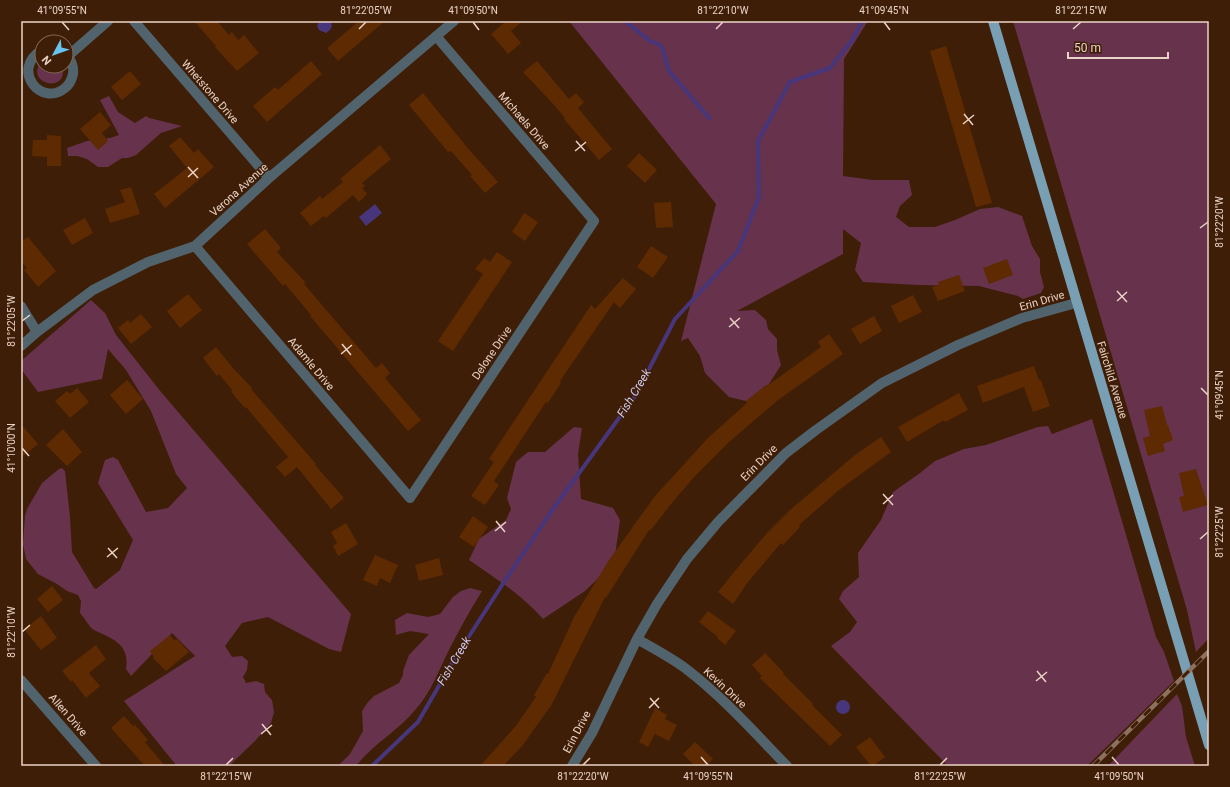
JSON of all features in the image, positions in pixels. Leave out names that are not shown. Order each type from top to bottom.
[{"type":"main road","name":"Fairchild Avenue","points":[[993,21],[1209,746]]},
{"type":"street","points":[[74,49],[108,21]]},
{"type":"street","name":"Whetstone Drive","points":[[134,21],[269,178]]},
{"type":"street","name":"Verona Avenue","points":[[21,346],[37,332],[93,290],[148,262],[195,246],[269,178],[454,21]]},
{"type":"street","name":"Michaels Drive","points":[[436,36],[594,221]]},
{"type":"street","points":[[34,56],[29,65],[28,72],[34,86],[40,90],[47,93],[55,93],[62,90],[72,79],[73,74]]},
{"type":"street","name":"Delone Drive","points":[[410,498],[594,221]]},
{"type":"street","name":"Adamle Drive","points":[[195,246],[410,498]]},
{"type":"street","name":"Erin Drive","points":[[572,766],[592,733],[637,639],[657,604],[687,559],[715,526],[774,464],[816,430],[882,383],[958,345],[1022,318],[1076,303]]},
{"type":"street","points":[[21,306],[37,332]]},
{"type":"street","name":"Kevin Drive","points":[[637,639],[668,657],[696,677],[737,715],[787,766]]},
{"type":"street","name":"Allen Drive","points":[[21,680],[96,766]]},
{"type":"shaded area","points":[[319,21],[331,21],[332,26],[330,30],[326,33],[319,30],[317,26]]},
{"type":"shaded area","points":[[569,21],[868,21],[844,59],[843,176],[873,180],[909,180],[912,195],[900,206],[896,217],[909,227],[935,227],[980,209],[998,207],[1022,216],[1032,246],[1040,259],[1040,272],[1044,287],[1041,293],[1023,299],[1018,296],[979,286],[863,282],[855,270],[861,243],[843,229],[843,254],[737,311],[755,310],[766,320],[768,329],[777,339],[777,350],[781,365],[769,384],[746,401],[729,397],[705,373],[700,356],[688,338],[681,341],[716,204]]},
{"type":"shaded area","points":[[1013,21],[1209,21],[1209,638],[1196,652],[1187,610]]},
{"type":"shaded area","points":[[38,74],[63,75],[59,81],[54,83],[48,83],[38,76]]},
{"type":"shaded area","points":[[109,96],[118,112],[135,123],[146,116],[182,126],[161,133],[136,155],[128,158],[122,158],[108,167],[98,167],[87,159],[77,156],[68,156],[67,148],[87,141],[110,138],[119,135],[100,100]]},
{"type":"shaded area","points":[[375,204],[382,213],[366,226],[359,217]]},
{"type":"shaded area","points":[[91,300],[105,313],[116,335],[161,392],[351,614],[341,652],[329,649],[268,617],[242,623],[225,646],[232,657],[242,656],[248,661],[247,670],[243,677],[246,683],[256,681],[264,684],[265,692],[272,700],[274,712],[271,723],[231,764],[224,766],[177,766],[124,701],[195,656],[172,633],[131,676],[126,669],[127,661],[123,648],[108,636],[90,627],[80,613],[81,601],[78,595],[67,591],[38,574],[26,559],[23,544],[27,509],[42,483],[59,469],[62,468],[65,471],[72,552],[96,589],[120,570],[133,540],[98,483],[105,460],[113,457],[118,460],[146,512],[168,508],[187,488],[176,474],[151,411],[126,370],[108,349],[102,379],[38,392],[21,369],[21,361]]},
{"type":"shaded area","points":[[1092,419],[1156,637],[1164,652],[1174,681],[1087,766],[948,766],[831,646],[850,632],[857,622],[839,599],[843,591],[859,577],[858,553],[881,520],[893,492],[935,461],[964,449],[986,445],[1038,427],[1048,426],[1052,434]]},
{"type":"shaded area","points":[[574,427],[582,428],[578,454],[581,499],[613,508],[620,520],[614,563],[585,591],[543,619],[526,602],[469,560],[479,539],[506,520],[511,509],[507,498],[516,462],[528,452],[545,452]]},
{"type":"shaded area","points":[[470,588],[482,591],[449,650],[434,681],[421,702],[409,717],[370,751],[356,766],[338,766],[350,754],[363,731],[362,711],[368,702],[374,696],[399,683],[409,655],[429,634],[410,631],[396,635],[395,620],[407,613],[428,617],[440,614],[453,597],[461,591]]},
{"type":"shaded area","points":[[1177,694],[1182,706],[1186,737],[1195,766],[1108,766]]},
{"type":"shaded area","points":[[840,700],[846,700],[850,704],[850,710],[846,714],[840,714],[836,710],[836,704]]},
{"type":"building","points":[[194,21],[217,21],[229,35],[232,32],[238,40],[244,35],[259,53],[237,71]]},
{"type":"building","points":[[359,21],[385,21],[338,61],[327,48]]},
{"type":"building","points":[[506,21],[523,21],[511,31],[521,43],[508,54],[491,34]]},
{"type":"building","points":[[946,46],[992,203],[976,207],[930,51]]},
{"type":"building","points":[[311,61],[322,74],[267,122],[253,106],[275,87],[278,90]]},
{"type":"building","points":[[537,61],[569,99],[576,93],[584,102],[578,108],[612,149],[599,160],[564,119],[565,118],[555,106],[523,72]]},
{"type":"building","points":[[130,71],[141,84],[122,100],[111,87]]},
{"type":"building","points":[[423,93],[466,146],[498,182],[485,193],[470,176],[472,175],[451,151],[448,152],[409,105]]},
{"type":"building","points":[[100,112],[111,125],[102,133],[108,141],[98,150],[80,129]]},
{"type":"building","points":[[47,135],[61,136],[61,166],[47,166],[47,157],[32,156],[33,140],[47,140]]},
{"type":"building","points":[[180,137],[194,153],[198,149],[214,167],[165,208],[154,194],[187,168],[169,146]]},
{"type":"building","points":[[380,145],[391,159],[362,183],[365,186],[362,188],[367,194],[359,202],[353,195],[326,218],[324,216],[311,226],[300,213],[320,196],[322,199],[343,182],[340,179]]},
{"type":"building","points":[[639,153],[657,170],[645,183],[627,166]]},
{"type":"building","points":[[131,187],[140,214],[110,223],[105,209],[125,202],[120,190]]},
{"type":"building","points":[[671,202],[673,227],[656,228],[654,203]]},
{"type":"building","points":[[524,213],[538,222],[525,241],[512,232]]},
{"type":"building","points":[[85,218],[93,233],[72,245],[63,230]]},
{"type":"building","points":[[265,229],[281,248],[277,252],[306,283],[304,284],[376,368],[382,363],[390,373],[385,378],[421,420],[408,431],[310,316],[311,315],[285,284],[283,286],[247,244]]},
{"type":"building","points":[[28,237],[56,271],[38,287],[24,270],[27,268],[21,261],[21,242]]},
{"type":"building","points":[[651,246],[668,257],[653,278],[637,267]]},
{"type":"building","points":[[497,252],[512,262],[453,351],[438,341],[483,274],[475,269],[484,258],[490,262]]},
{"type":"building","points":[[1007,259],[1013,275],[989,284],[983,268]]},
{"type":"building","points":[[959,275],[965,291],[938,301],[932,287],[939,285],[938,282]]},
{"type":"building","points":[[623,278],[636,289],[620,308],[614,302],[560,381],[561,383],[548,403],[546,402],[494,481],[499,485],[485,505],[471,496],[494,462],[489,459],[591,305],[595,309]]},
{"type":"building","points":[[188,294],[202,310],[180,328],[167,311]]},
{"type":"building","points":[[913,295],[922,312],[899,323],[891,306]]},
{"type":"building","points":[[141,314],[152,327],[131,344],[118,328],[128,320],[130,323]]},
{"type":"building","points":[[874,316],[882,331],[860,344],[851,329]]},
{"type":"building","points":[[829,334],[843,354],[778,400],[729,442],[695,476],[650,531],[649,530],[606,598],[605,597],[552,704],[523,745],[503,766],[480,766],[515,727],[536,697],[534,695],[547,673],[548,674],[574,617],[609,560],[655,496],[708,438],[747,403],[746,401],[766,385],[767,386],[821,347],[818,342]]},
{"type":"building","points":[[216,347],[344,498],[331,509],[297,467],[285,477],[276,467],[288,457],[246,407],[245,408],[237,399],[231,391],[232,390],[219,374],[217,376],[203,358]]},
{"type":"building","points":[[1034,366],[1039,380],[1041,380],[1050,406],[1033,412],[1024,387],[983,403],[977,386]]},
{"type":"building","points":[[127,380],[143,399],[126,414],[110,395]]},
{"type":"building","points":[[77,388],[89,402],[70,418],[55,401],[67,391],[70,394]]},
{"type":"building","points":[[959,393],[968,410],[945,422],[944,420],[907,442],[898,427]]},
{"type":"building","points":[[1162,406],[1173,440],[1163,444],[1165,451],[1148,456],[1143,438],[1150,436],[1144,410]]},
{"type":"building","points":[[21,424],[38,444],[21,458]]},
{"type":"building","points":[[63,429],[82,452],[67,466],[46,445]]},
{"type":"building","points":[[881,437],[891,452],[839,490],[799,525],[800,527],[783,545],[781,543],[748,582],[733,604],[718,592],[767,533],[790,510],[855,455]]},
{"type":"building","points":[[1196,469],[1208,505],[1183,512],[1179,497],[1184,496],[1179,473]]},
{"type":"building","points":[[473,516],[488,527],[474,547],[459,537]]},
{"type":"building","points":[[346,523],[358,544],[338,556],[333,546],[337,543],[331,532]]},
{"type":"building","points":[[375,555],[398,565],[390,583],[380,578],[377,586],[363,580]]},
{"type":"building","points":[[439,558],[443,575],[419,581],[415,565]]},
{"type":"building","points":[[52,586],[63,600],[48,612],[37,599]]},
{"type":"building","points":[[708,611],[736,631],[725,645],[717,638],[718,637],[699,622]]},
{"type":"building","points":[[41,616],[57,638],[41,650],[24,629]]},
{"type":"building","points":[[170,635],[174,640],[177,639],[189,652],[166,671],[153,658],[154,657],[150,651]]},
{"type":"building","points":[[96,645],[106,659],[89,673],[100,686],[86,698],[72,680],[71,682],[62,671]]},
{"type":"building","points":[[765,653],[784,673],[783,674],[813,704],[812,705],[842,735],[830,746],[760,678],[762,676],[752,665]]},
{"type":"building","points":[[655,708],[667,715],[665,719],[677,725],[669,741],[655,734],[648,747],[639,742]]},
{"type":"building","points":[[124,716],[133,726],[135,725],[148,740],[145,742],[165,766],[145,766],[111,728]]},
{"type":"building","points":[[870,737],[885,757],[873,766],[871,766],[856,747]]},
{"type":"building","points":[[695,742],[713,759],[706,766],[695,766],[683,754]]},
{"type":"waterway","points":[[625,21],[650,41],[662,47],[669,71],[709,118]]},
{"type":"waterway","name":"Fish Creek","points":[[372,766],[418,722],[455,658],[504,582],[553,509],[635,396],[675,319],[738,251],[759,197],[758,141],[790,82],[830,68],[853,39],[862,21]]},
{"type":"railway","points":[[1093,766],[1209,651]]}]
